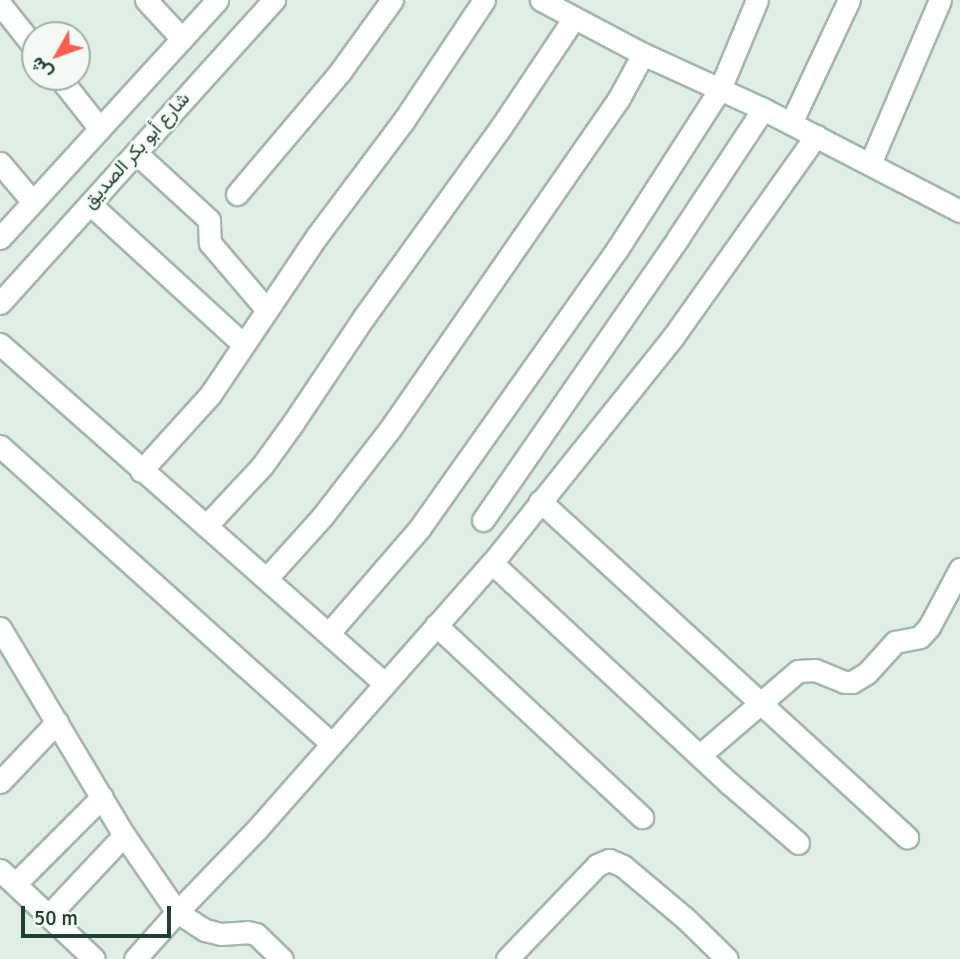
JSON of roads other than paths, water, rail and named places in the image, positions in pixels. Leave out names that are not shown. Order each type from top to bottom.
[{"type":"street","points":[[146,0],[181,39]]},
{"type":"street","points":[[0,238],[217,0]]},
{"type":"street","name":"شارع أبو بكر الصديق","points":[[0,303],[274,0]]},
{"type":"street","points":[[237,194],[340,72],[392,0]]},
{"type":"street","points":[[141,471],[193,416],[317,236],[404,120],[484,0]]},
{"type":"street","points":[[329,633],[419,529],[616,251],[720,89],[757,0]]},
{"type":"street","points":[[791,123],[849,0]]},
{"type":"street","points":[[870,164],[940,0]]},
{"type":"street","points":[[544,1],[643,54],[763,109],[960,211]]},
{"type":"street","points":[[0,4],[21,30]]},
{"type":"street","points":[[206,526],[262,466],[293,424],[363,317],[501,127],[574,18]]},
{"type":"street","points":[[267,579],[322,517],[390,429],[618,100],[643,54]]},
{"type":"street","points":[[70,91],[100,129]]},
{"type":"street","points":[[483,520],[763,109]]},
{"type":"street","points":[[135,959],[332,744],[492,563],[673,337],[816,136]]},
{"type":"street","points":[[136,153],[209,220],[210,243],[267,310]]},
{"type":"street","points":[[0,163],[33,201]]},
{"type":"street","points":[[90,204],[243,344]]},
{"type":"street","points":[[0,344],[384,683]]},
{"type":"street","points":[[0,446],[332,744]]},
{"type":"street","points":[[540,502],[907,837]]},
{"type":"street","points":[[492,563],[798,843]]},
{"type":"street","points":[[700,755],[798,671],[805,669],[824,672],[844,682],[860,679],[895,642],[920,637],[929,627],[960,569]]},
{"type":"street","points":[[436,625],[642,817]]},
{"type":"street","points":[[0,628],[7,659],[57,722],[124,835],[177,912],[205,930],[256,934],[282,959]]},
{"type":"street","points":[[0,782],[57,722]]},
{"type":"street","points":[[94,959],[7,877],[102,797]]},
{"type":"street","points":[[48,916],[124,835]]},
{"type":"street","points":[[507,959],[597,865],[608,860],[623,866],[686,919],[724,958]]}]
